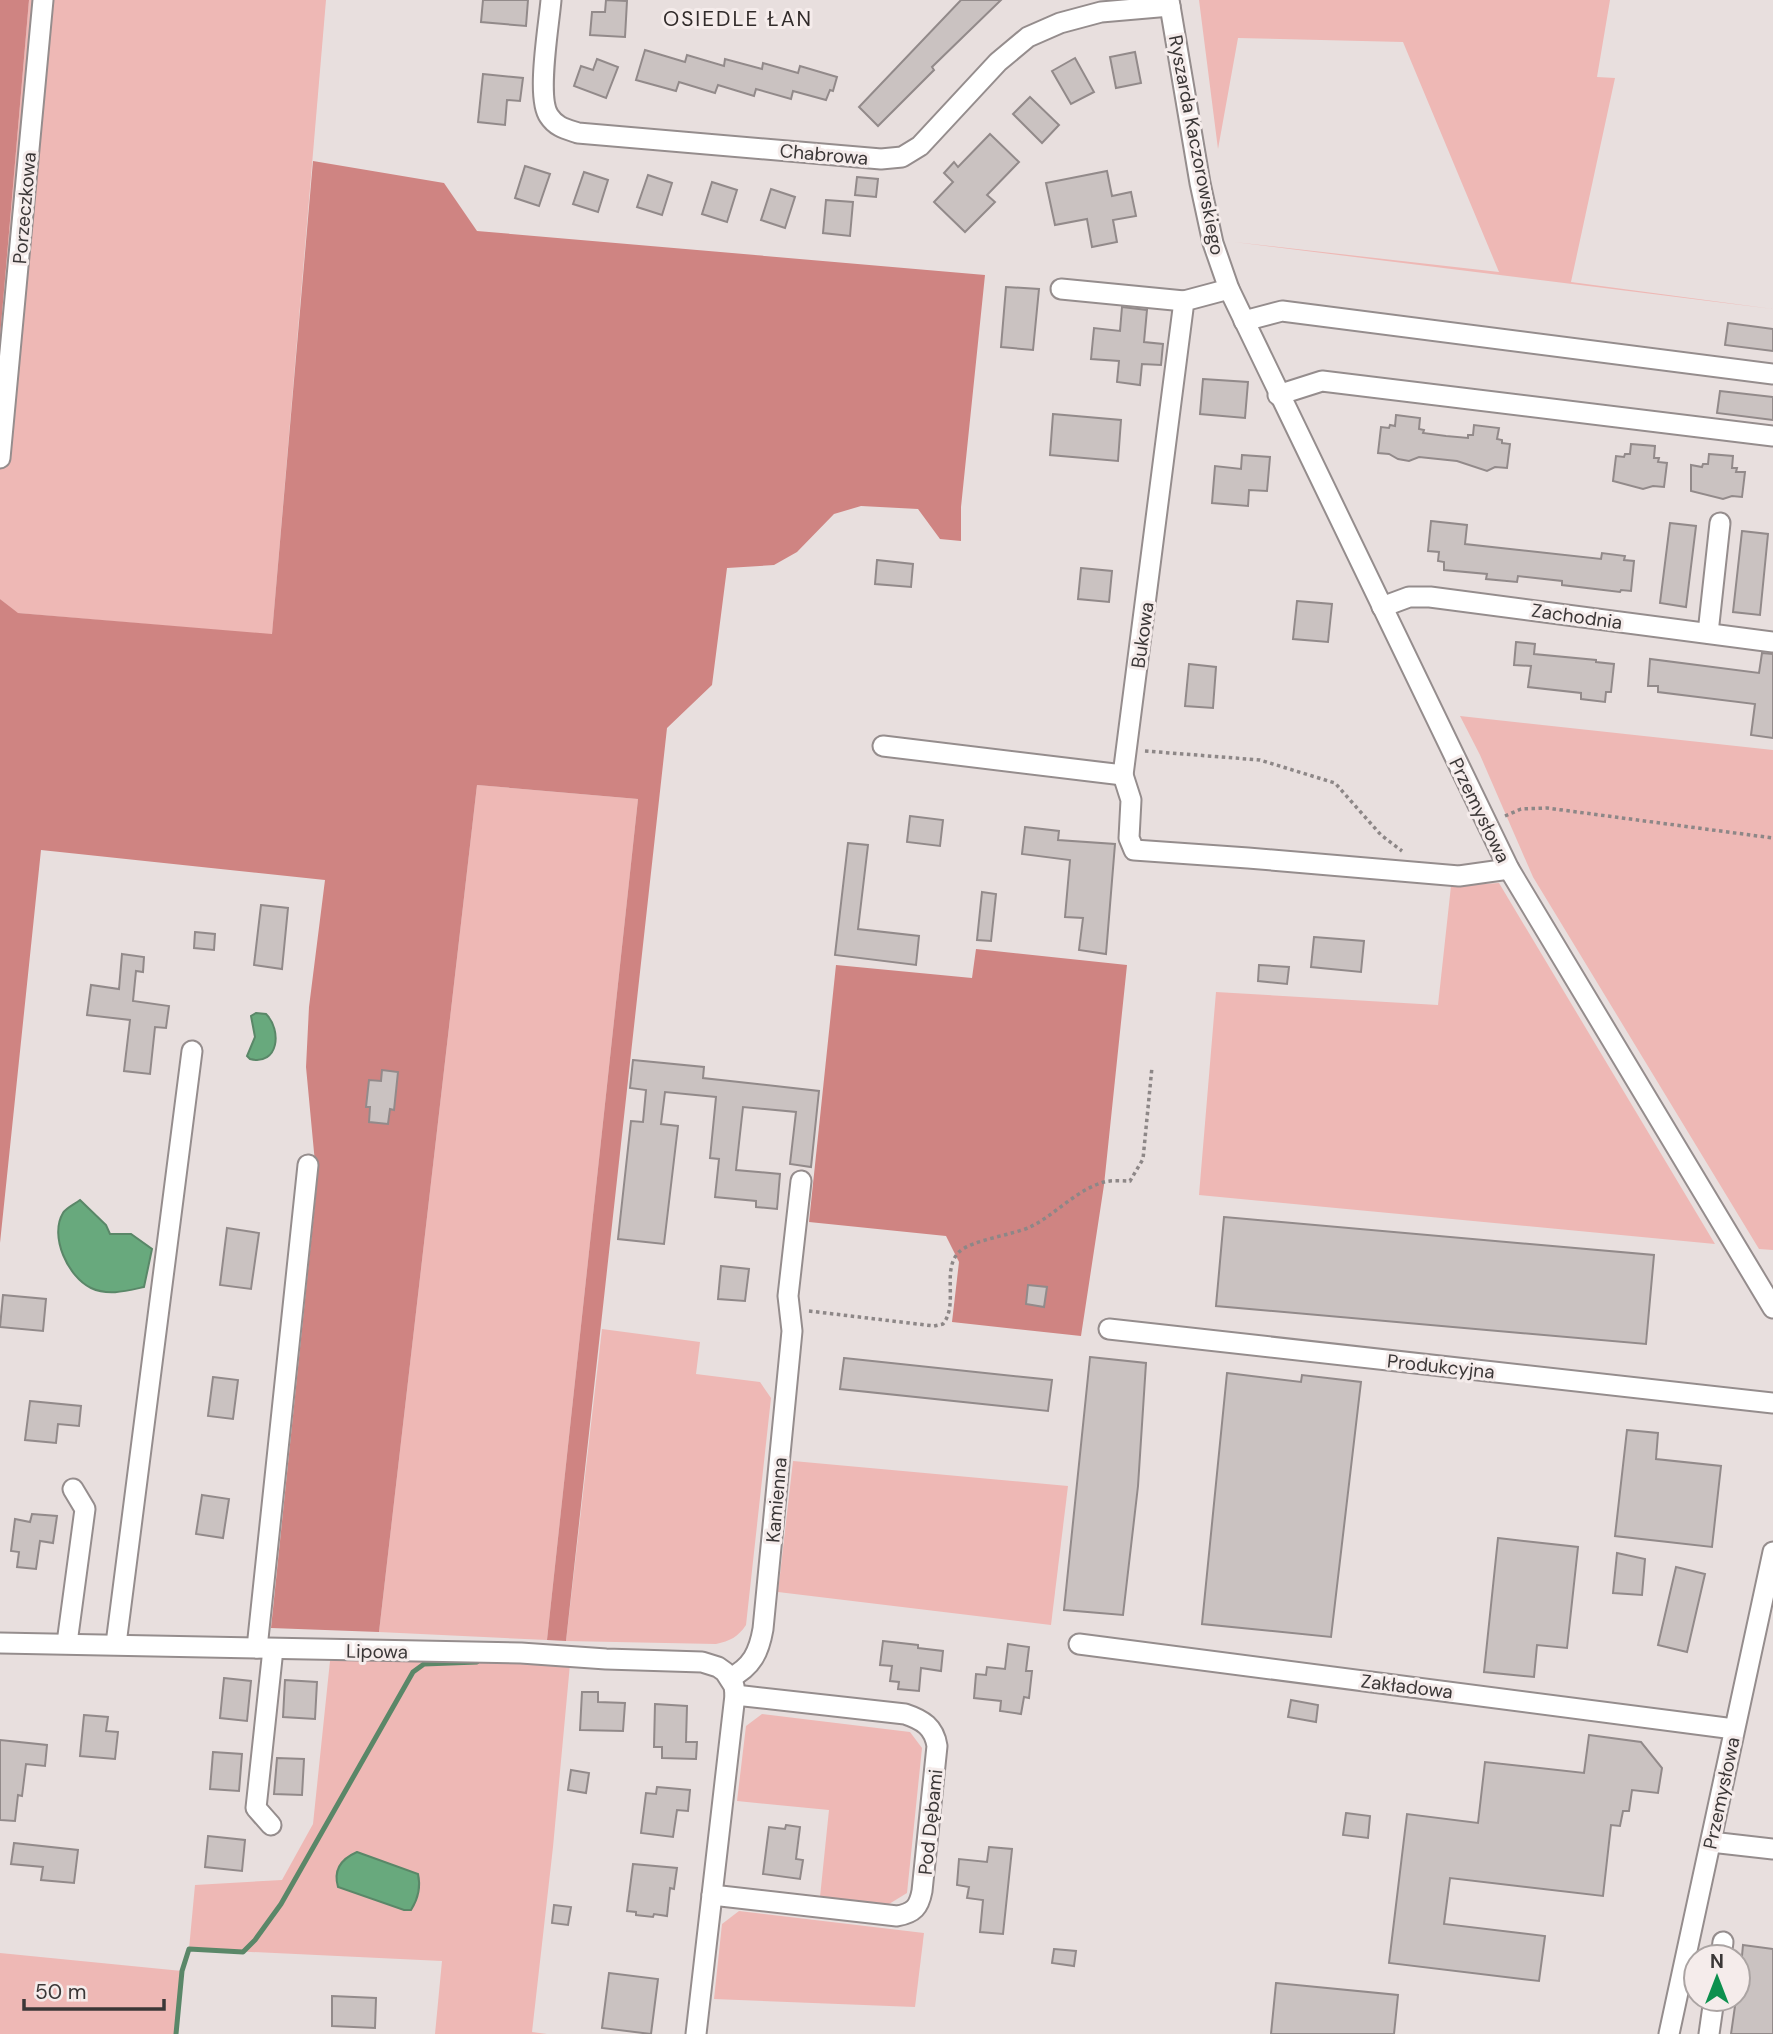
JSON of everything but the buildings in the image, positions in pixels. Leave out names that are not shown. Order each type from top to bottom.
[{"type":"street","name":"Porzeczkowa","points":[[0,458],[43,0]]},
{"type":"street","name":"Chabrowa","points":[[551,0],[542,97],[548,115],[560,127],[578,133],[881,159],[902,157],[920,146],[998,62],[1028,37],[1060,23],[1101,12],[1169,3]]},
{"type":"street","name":"Ryszarda Kaczorowskiego","points":[[1169,3],[1200,183],[1213,243],[1229,289]]},
{"type":"street","points":[[1061,289],[1184,301],[1229,289]]},
{"type":"street","name":"Przemysłowa","points":[[1229,289],[1509,869],[1773,1308]]},
{"type":"street","name":"Bukowa","points":[[1123,775],[1184,301]]},
{"type":"street","points":[[1244,321],[1282,311],[1773,374]]},
{"type":"street","points":[[1278,395],[1322,381],[1773,436]]},
{"type":"street","points":[[1708,634],[1720,523]]},
{"type":"street","name":"Zachodnia","points":[[1382,607],[1409,597],[1430,597],[1773,642]]},
{"type":"street","points":[[883,746],[1123,775],[1131,800],[1129,838],[1134,850],[1460,876],[1509,869]]},
{"type":"street","points":[[116,1644],[192,1051]]},
{"type":"street","points":[[271,1825],[256,1808],[265,1649],[308,1165]]},
{"type":"street","name":"Kamienna","points":[[733,1686],[752,1661],[762,1638],[792,1340],[788,1296],[801,1181]]},
{"type":"street","name":"Produkcyjna","points":[[1109,1329],[1773,1403]]},
{"type":"street","points":[[66,1643],[85,1509],[72,1489]]},
{"type":"street","name":"Przemysłowa","points":[[1669,2034],[1772,1563]]},
{"type":"street","name":"Lipowa","points":[[0,1643],[521,1653],[702,1662],[719,1667],[733,1686]]},
{"type":"street","name":"Zakładowa","points":[[1079,1644],[1734,1729]]},
{"type":"street","points":[[696,2034],[733,1686]]},
{"type":"street","name":"Pod Dębami","points":[[712,1895],[897,1916],[912,1912],[918,1906],[922,1891],[937,1746],[930,1727],[905,1714],[733,1686]]},
{"type":"street","points":[[1710,1842],[1773,1849]]},
{"type":"street","points":[[1709,2034],[1712,2013]]},
{"type":"path","points":[[1127,749],[1260,760],[1335,783],[1381,835],[1432,874]]},
{"type":"path","points":[[1487,823],[1521,809],[1547,808],[1773,838]]},
{"type":"path","points":[[790,1309],[934,1326],[943,1324],[949,1310],[952,1267],[959,1252],[969,1246],[1031,1227],[1066,1202],[1104,1182],[1130,1181],[1143,1158],[1152,1067]]},
{"type":"shaded area","points":[[0,0],[29,0],[0,337]]},
{"type":"shaded area","points":[[29,0],[326,0],[272,635],[17,613],[0,599],[0,337]]},
{"type":"shaded area","points":[[1199,0],[1610,0],[1597,77],[1615,78],[1571,282],[1773,309],[1234,242],[1499,272],[1403,42],[1238,38],[1218,149]]},
{"type":"shaded area","points":[[313,161],[444,183],[477,231],[985,275],[961,507],[961,541],[940,539],[918,509],[861,506],[834,514],[797,552],[774,565],[727,568],[712,685],[667,728],[566,1641],[547,1640],[638,799],[477,785],[379,1632],[271,1628],[317,1184],[306,1067],[309,1007],[325,880],[41,850],[0,1243],[0,599],[18,613],[272,634]]},
{"type":"shaded area","points":[[1460,716],[1773,750],[1773,1250],[1759,1249],[1533,877],[1480,755]]},
{"type":"shaded area","points":[[477,785],[638,799],[547,1640],[379,1632]]},
{"type":"shaded area","points":[[1499,883],[1715,1244],[1199,1195],[1216,992],[1438,1005],[1451,886]]},
{"type":"shaded area","points":[[976,949],[1127,965],[1104,1185],[1081,1336],[952,1322],[959,1262],[946,1236],[809,1222],[836,965],[972,978]]},
{"type":"shaded area","points":[[256,1013],[266,1014],[276,1037],[272,1052],[260,1060],[247,1056],[255,1037],[251,1016]]},
{"type":"shaded area","points":[[80,1200],[106,1225],[110,1234],[131,1234],[152,1249],[144,1287],[104,1292],[83,1283],[68,1266],[60,1244],[59,1222],[63,1213]]},
{"type":"shaded area","points":[[602,1329],[700,1342],[696,1374],[760,1382],[771,1398],[746,1625],[730,1640],[716,1644],[566,1641]]},
{"type":"shaded area","points":[[793,1461],[1068,1486],[1051,1625],[778,1592]]},
{"type":"shaded area","points":[[418,1658],[570,1664],[532,2032],[547,2034],[435,2034],[442,1961],[189,1949],[195,1885],[282,1880],[313,1824],[330,1661]]},
{"type":"shaded area","points":[[762,1714],[910,1732],[922,1748],[907,1893],[889,1904],[820,1897],[829,1810],[737,1801],[746,1726]]},
{"type":"shaded area","points":[[357,1852],[418,1874],[418,1893],[411,1910],[404,1910],[338,1887],[337,1875],[340,1866]]},
{"type":"shaded area","points":[[739,1911],[924,1933],[915,2007],[714,1999],[722,1924]]},
{"type":"shaded area","points":[[0,1953],[182,1971],[176,2034],[0,2034]]},
{"type":"waterway","points":[[176,2034],[182,1971],[189,1949],[243,1952],[255,1940],[281,1904],[413,1672],[424,1664],[477,1662]]},
{"type":"district","name":"OSIEDLE ŁAN","points":[[738,19]]}]
